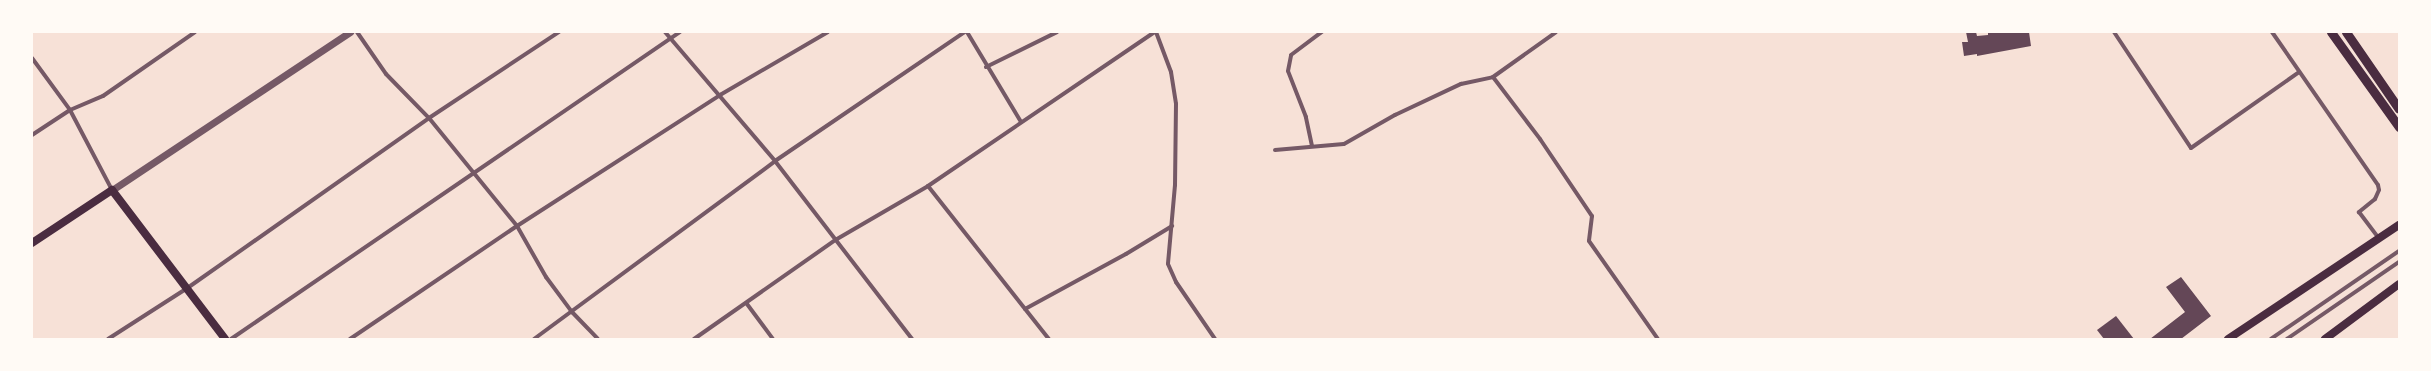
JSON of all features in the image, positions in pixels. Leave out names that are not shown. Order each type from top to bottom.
[{"type":"main road","points":[[2331,32],[2399,128]]},
{"type":"main road","points":[[2346,32],[2399,109]]},
{"type":"main road","points":[[32,242],[112,190],[225,339]]},
{"type":"main road","points":[[2228,339],[2399,226]]},
{"type":"main road","points":[[2325,339],[2399,284]]},
{"type":"street","points":[[32,135],[70,110],[104,96],[194,32]]},
{"type":"street","points":[[32,58],[70,110],[112,190],[350,32]]},
{"type":"street","points":[[357,32],[386,74],[429,118],[472,173],[517,226],[546,277],[572,312],[598,339]]},
{"type":"street","points":[[108,339],[186,289],[429,118],[559,32]]},
{"type":"street","points":[[665,32],[776,161],[912,339]]},
{"type":"street","points":[[231,339],[680,32]]},
{"type":"street","points":[[350,339],[517,226],[720,95],[828,32]]},
{"type":"street","points":[[534,339],[776,161],[966,32],[1021,122]]},
{"type":"street","points":[[986,67],[1057,32]]},
{"type":"street","points":[[694,339],[747,304],[837,239],[928,186],[1156,32],[1171,72],[1176,104],[1176,150],[1172,226],[1168,264],[1176,282],[1215,339]]},
{"type":"street","points":[[1312,146],[1306,117],[1288,71],[1291,55],[1322,32]]},
{"type":"street","points":[[1275,150],[1344,144],[1395,115],[1461,84],[1494,78],[1556,32]]},
{"type":"street","points":[[2114,32],[2191,148],[2299,72]]},
{"type":"street","points":[[2272,32],[2378,185],[2380,190],[2375,199],[2359,212],[2379,239]]},
{"type":"street","points":[[1494,78],[1540,139],[1592,216],[1590,241],[1658,339]]},
{"type":"street","points":[[928,186],[1049,339]]},
{"type":"street","points":[[1026,309],[1126,254],[1172,226]]},
{"type":"street","points":[[2271,339],[2399,251]]},
{"type":"street","points":[[2287,339],[2399,262]]},
{"type":"street","points":[[747,304],[773,339]]},
{"type":"building","points":[[1966,32],[1976,32],[1977,36],[1988,35],[1988,32],[2029,32],[2031,46],[1977,56],[1977,54],[1964,56],[1962,42],[1968,42]]},
{"type":"building","points":[[2181,277],[2211,316],[2181,339],[2150,339],[2185,312],[2166,287]]},
{"type":"building","points":[[2116,316],[2134,339],[2104,339],[2097,330]]}]
